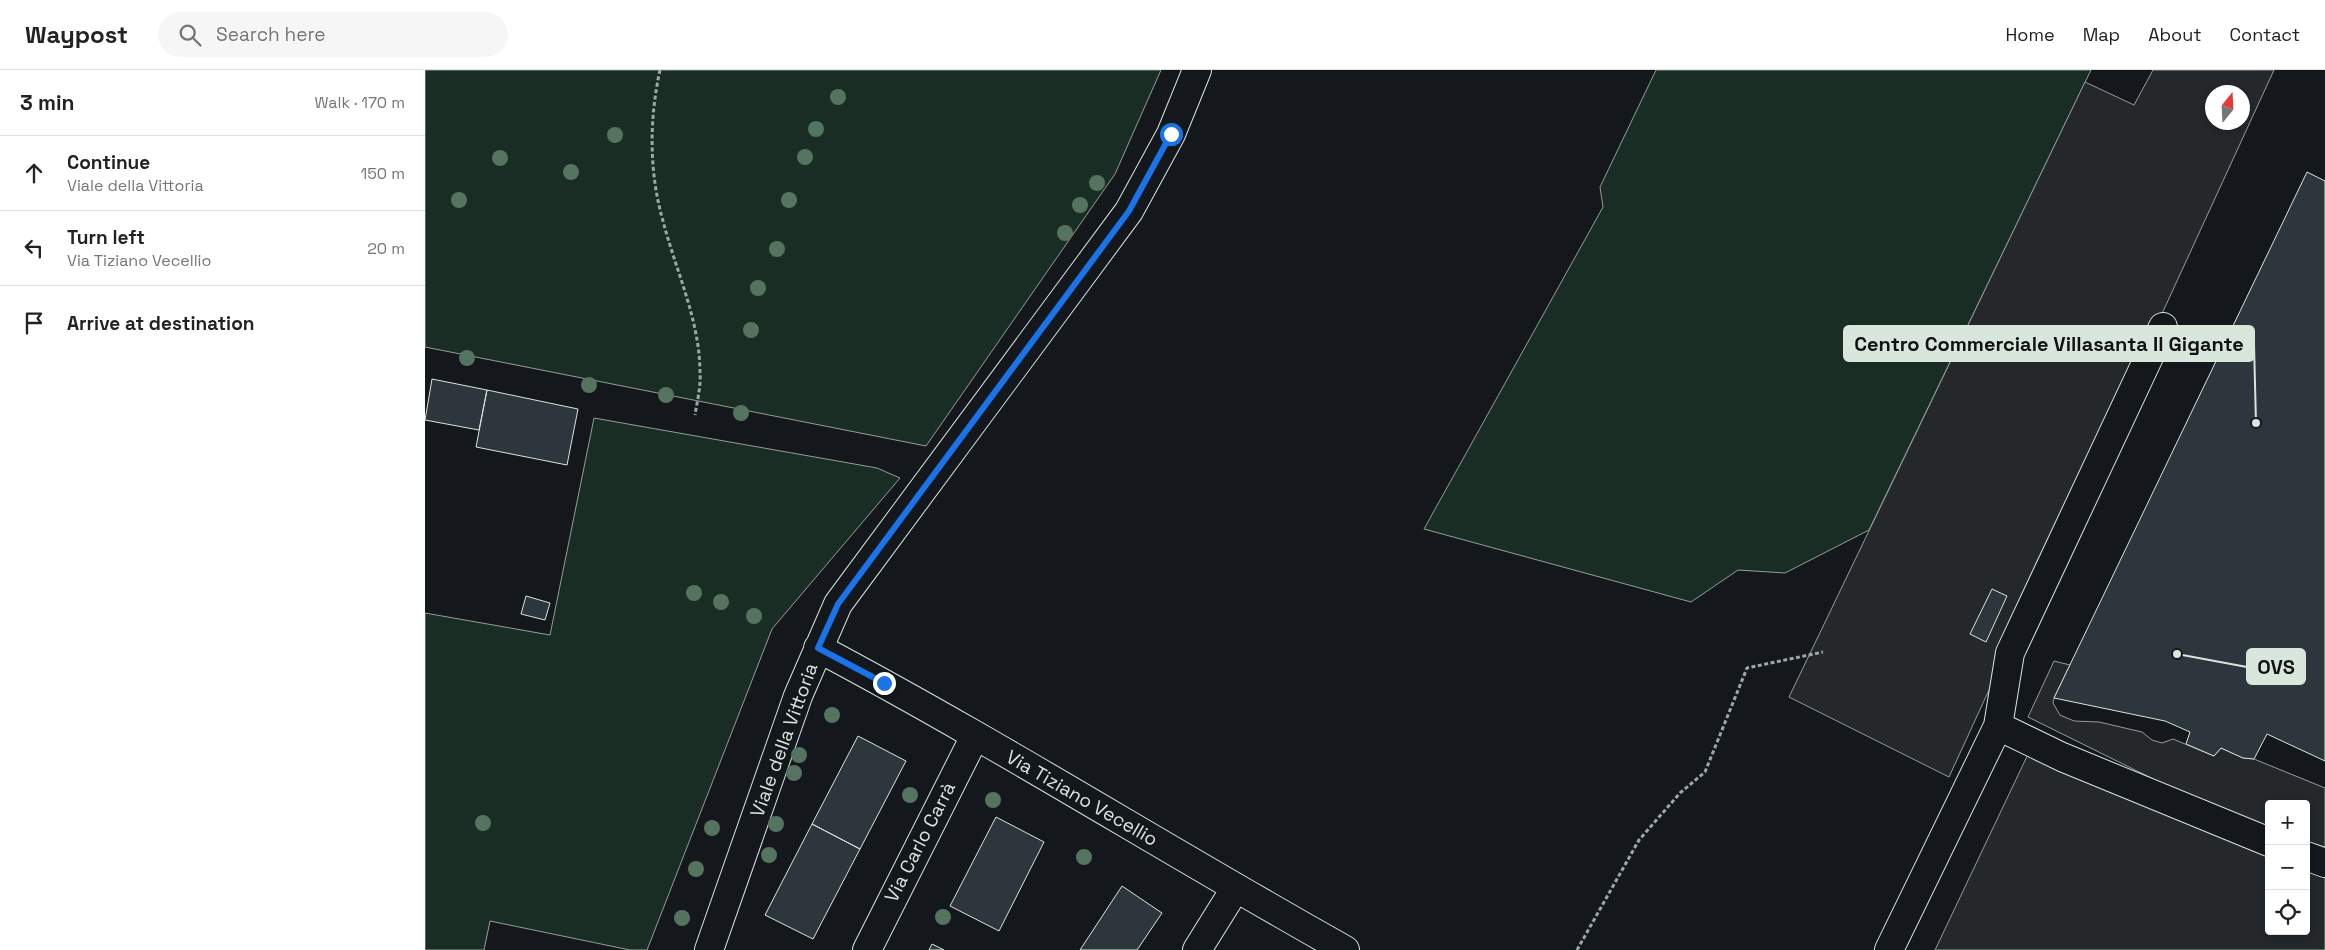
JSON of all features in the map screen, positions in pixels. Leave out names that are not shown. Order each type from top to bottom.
[{"type":"street","name":"Viale della Vittoria","points":[[709,950],[798,696],[838,604],[1129,211],[1171,134],[1197,70]]},
{"type":"street","points":[[1889,950],[1998,726],[2010,653],[2163,327]]},
{"type":"street","name":"Via Tiziano Vecellio","points":[[818,648],[901,693],[1235,889],[1345,950]]},
{"type":"street","points":[[1998,726],[2146,792],[2265,840]]},
{"type":"street","name":"Via Carlo Carrà","points":[[867,950],[975,736]]},
{"type":"street","points":[[2310,857],[2325,863]]},
{"type":"street","points":[[1197,950],[1235,889]]},
{"type":"path","points":[[660,70],[653,102],[652,168],[662,220],[697,334],[701,374],[695,415]]},
{"type":"path","points":[[1577,950],[1639,840],[1680,793],[1705,772],[1747,668],[1823,652]]},
{"type":"green space","points":[[425,70],[1161,70],[1115,174],[926,446],[425,347]]},
{"type":"green space","points":[[1656,70],[2091,70],[1869,530],[1785,573],[1738,570],[1691,602],[1424,529],[1603,207],[1600,187]]},
{"type":"green space","points":[[594,418],[877,468],[900,478],[772,629],[647,950],[630,950],[490,921],[484,950],[425,950],[425,613],[550,635]]},
{"type":"shaded area","points":[[2153,70],[2274,70],[2250,122],[2250,85],[2205,85],[2205,130],[2246,130],[1949,777],[1789,697],[2085,82],[2134,105]]},
{"type":"shaded area","points":[[2054,661],[2070,665],[2053,703],[2060,715],[2074,721],[2099,722],[2142,732],[2152,740],[2162,743],[2173,739],[2214,756],[2221,748],[2243,758],[2254,759],[2325,788],[2325,847],[2310,842],[2310,800],[2265,800],[2265,827],[2218,811],[2028,717]]},
{"type":"shaded area","points":[[2030,750],[2265,846],[2265,935],[2310,935],[2310,864],[2325,870],[2325,950],[1935,950]]},
{"type":"building","points":[[2307,172],[2325,181],[2325,761],[2267,734],[2254,759],[2243,758],[2221,748],[2214,756],[2186,744],[2190,732],[2165,721],[2054,698]]},
{"type":"building","points":[[432,379],[487,390],[479,430],[425,420]]},
{"type":"building","points":[[487,390],[578,409],[567,465],[476,447]]},
{"type":"building","points":[[1992,589],[2007,596],[1986,642],[1970,634]]},
{"type":"building","points":[[526,596],[550,603],[545,620],[521,614]]},
{"type":"building","points":[[858,736],[906,761],[860,849],[812,824]]},
{"type":"building","points":[[996,817],[1044,842],[999,931],[950,906]]},
{"type":"building","points":[[812,824],[860,849],[813,939],[765,915]]},
{"type":"building","points":[[1122,886],[1162,913],[1137,950],[1080,950]]},
{"type":"building","points":[[932,944],[944,950],[929,950]]},
{"type":"place","name":"Centro Commerciale Villasanta Il Gigante","points":[[2256,423]]},
{"type":"place","name":"OVS","points":[[2177,654]]},
{"type":"route","points":[[884,683],[818,648],[838,604],[1129,211],[1171,134]]}]
